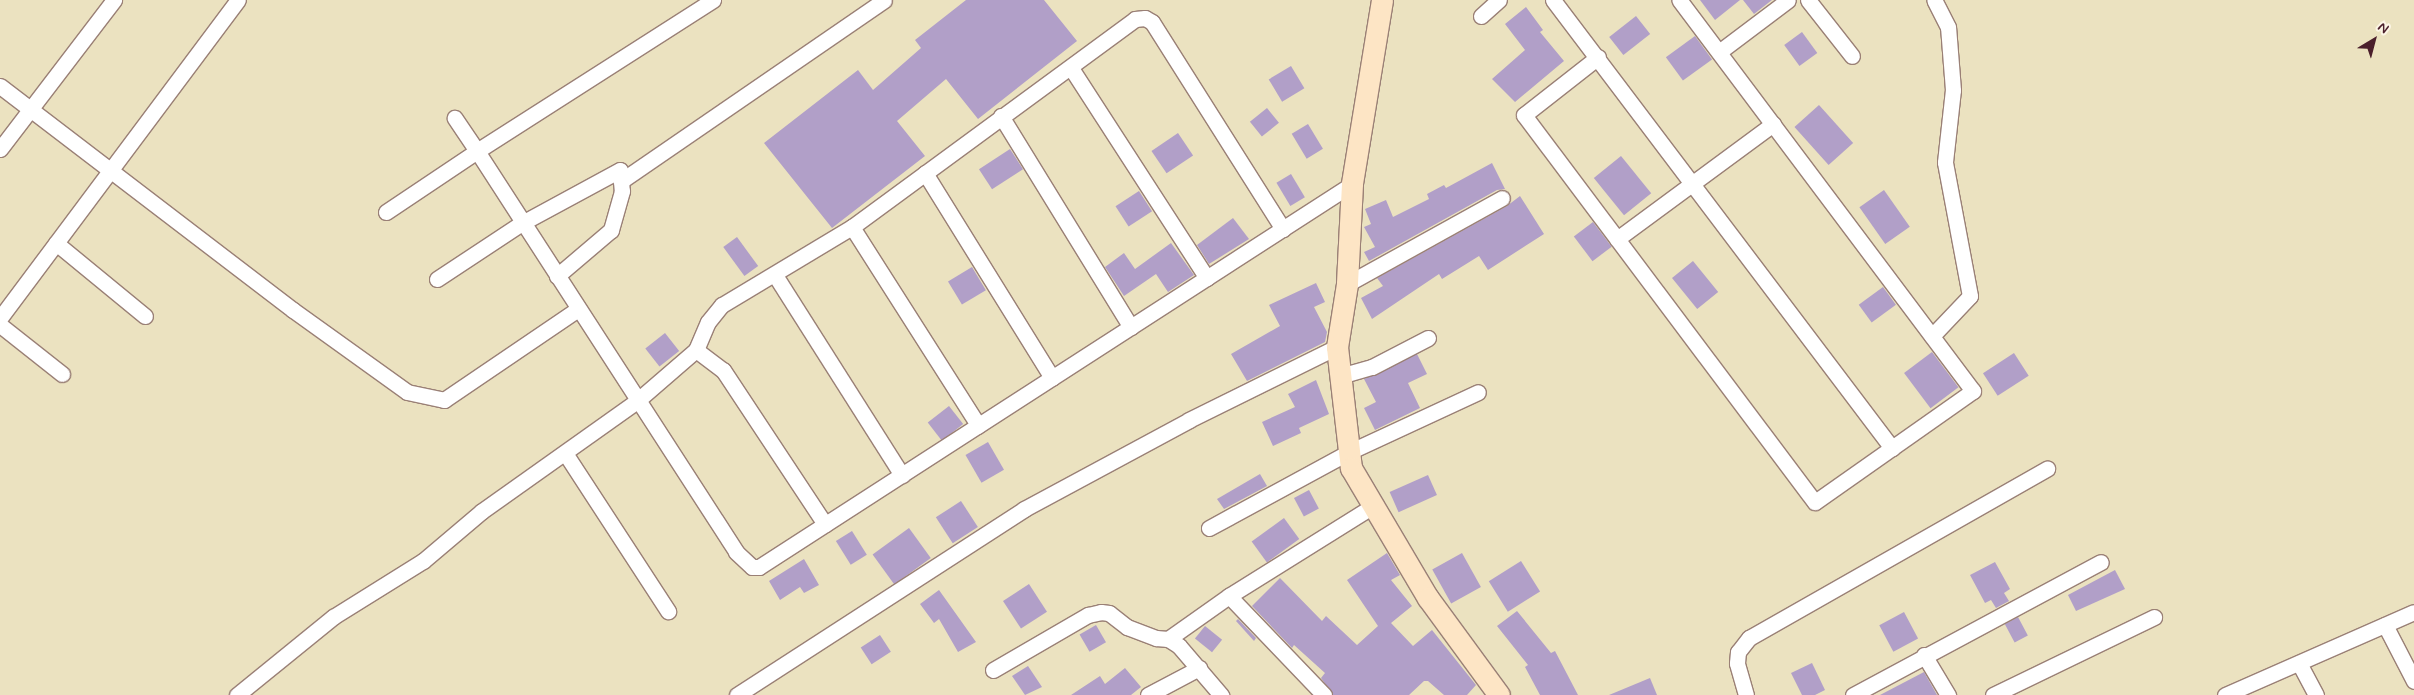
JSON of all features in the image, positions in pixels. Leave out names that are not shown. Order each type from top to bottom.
[{"type":"main road","points":[[1382,0],[1352,184],[1346,284],[1337,347],[1351,468],[1428,598],[1499,695]]},
{"type":"street","points":[[0,149],[114,0]]},
{"type":"street","points":[[0,318],[238,0]]},
{"type":"street","points":[[386,212],[477,151],[713,0]]},
{"type":"street","points":[[621,181],[884,0]]},
{"type":"street","points":[[1481,16],[1499,0]]},
{"type":"street","points":[[1554,0],[1892,448]]},
{"type":"street","points":[[1598,57],[1524,115],[1815,502],[1973,391],[1679,0]]},
{"type":"street","points":[[1718,52],[1788,0]]},
{"type":"street","points":[[1808,0],[1852,56]]},
{"type":"street","points":[[1932,336],[1970,296],[1945,162],[1953,90],[1948,28],[1934,0]]},
{"type":"street","points":[[236,695],[333,617],[423,561],[482,510],[638,400],[696,350],[708,322],[722,305],[775,275],[852,227],[1001,116],[1071,68],[1135,19],[1145,18],[1152,22],[1283,229]]},
{"type":"street","points":[[1071,68],[1207,278]]},
{"type":"street","points":[[0,86],[293,310],[407,392],[444,400],[578,309]]},
{"type":"street","points":[[1001,116],[1131,327]]},
{"type":"street","points":[[455,118],[578,309],[746,563],[759,567],[1352,184]]},
{"type":"street","points":[[1617,239],[1773,124]]},
{"type":"street","points":[[436,279],[522,223],[620,170],[622,191],[611,230],[557,276]]},
{"type":"street","points":[[925,173],[1052,378]]},
{"type":"street","points":[[1346,284],[1502,198]]},
{"type":"street","points":[[852,227],[978,425]]},
{"type":"street","points":[[56,243],[145,316]]},
{"type":"street","points":[[775,275],[902,475]]},
{"type":"street","points":[[0,325],[62,374]]},
{"type":"street","points":[[1340,376],[1372,367],[1428,338]]},
{"type":"street","points":[[737,695],[1024,509],[1189,420],[1337,347]]},
{"type":"street","points":[[696,350],[723,370],[826,524]]},
{"type":"street","points":[[1209,528],[1349,452],[1478,392]]},
{"type":"street","points":[[565,453],[668,611]]},
{"type":"street","points":[[1746,695],[1737,663],[1738,652],[1748,638],[2047,469]]},
{"type":"street","points":[[1168,639],[1229,596],[1373,506]]},
{"type":"street","points":[[1853,695],[1924,655],[2101,562]]},
{"type":"street","points":[[1229,596],[1324,695]]},
{"type":"street","points":[[993,670],[1095,612],[1109,613],[1127,628],[1156,638],[1168,639],[1179,646],[1220,695]]},
{"type":"street","points":[[2225,695],[2245,691],[2299,663],[2414,612]]},
{"type":"street","points":[[1993,695],[2154,617]]},
{"type":"street","points":[[2384,625],[2414,681]]},
{"type":"street","points":[[1924,655],[1948,695]]},
{"type":"street","points":[[2299,663],[2316,695]]},
{"type":"street","points":[[1148,695],[1199,668]]},
{"type":"building","points":[[966,0],[1044,0],[1077,41],[978,119],[946,79],[897,121],[925,156],[832,228],[764,143],[858,70],[873,90],[921,48],[915,40]]},
{"type":"building","points":[[1700,0],[1740,0],[1715,20]]},
{"type":"building","points":[[1743,0],[1772,0],[1754,14]]},
{"type":"building","points":[[1526,7],[1543,30],[1540,32],[1564,61],[1515,102],[1492,79],[1525,50],[1505,24]]},
{"type":"building","points":[[1636,16],[1650,34],[1623,55],[1609,37]]},
{"type":"building","points":[[1802,32],[1817,53],[1799,66],[1784,45]]},
{"type":"building","points":[[1695,36],[1712,59],[1683,81],[1666,57]]},
{"type":"building","points":[[1291,66],[1304,88],[1282,102],[1269,79]]},
{"type":"building","points":[[1819,105],[1853,143],[1829,165],[1794,127]]},
{"type":"building","points":[[1267,108],[1279,123],[1262,137],[1250,122]]},
{"type":"building","points":[[1308,124],[1323,149],[1307,159],[1292,134]]},
{"type":"building","points":[[1178,133],[1193,155],[1167,173],[1151,151]]},
{"type":"building","points":[[1010,149],[1023,169],[992,189],[979,169]]},
{"type":"building","points":[[1621,156],[1651,193],[1624,215],[1594,178]]},
{"type":"building","points":[[1492,163],[1505,189],[1497,190],[1369,261],[1364,252],[1375,247],[1364,227],[1371,224],[1365,209],[1386,200],[1393,217],[1429,199],[1427,194],[1444,185],[1446,188]]},
{"type":"building","points":[[1291,174],[1305,197],[1290,206],[1276,183]]},
{"type":"building","points":[[1884,190],[1910,227],[1885,244],[1859,207]]},
{"type":"building","points":[[1139,191],[1152,211],[1129,226],[1116,206]]},
{"type":"building","points":[[1520,196],[1544,234],[1488,270],[1479,256],[1442,279],[1439,274],[1372,319],[1361,298],[1383,286],[1377,278],[1507,206]]},
{"type":"building","points":[[1233,218],[1249,239],[1209,264],[1197,245]]},
{"type":"building","points":[[1593,222],[1612,247],[1592,261],[1574,236]]},
{"type":"building","points":[[737,237],[758,266],[744,276],[723,247]]},
{"type":"building","points":[[1171,243],[1194,275],[1168,292],[1156,274],[1124,296],[1105,267],[1124,253],[1135,269]]},
{"type":"building","points":[[1693,261],[1718,292],[1697,309],[1672,278]]},
{"type":"building","points":[[972,267],[986,290],[962,305],[948,281]]},
{"type":"building","points":[[1316,283],[1325,302],[1314,307],[1327,332],[1325,342],[1247,381],[1231,354],[1280,326],[1269,305]]},
{"type":"building","points":[[1883,287],[1896,305],[1872,322],[1859,305]]},
{"type":"building","points":[[665,333],[679,351],[659,367],[645,348]]},
{"type":"building","points":[[1932,352],[1958,387],[1931,408],[1904,373]]},
{"type":"building","points":[[2014,353],[2029,376],[1998,396],[1983,373]]},
{"type":"building","points":[[1417,354],[1427,374],[1408,383],[1420,408],[1375,430],[1364,408],[1376,402],[1364,379]]},
{"type":"building","points":[[1316,380],[1329,414],[1299,428],[1301,433],[1273,446],[1262,422],[1295,407],[1288,394]]},
{"type":"building","points":[[949,406],[963,424],[942,441],[928,423]]},
{"type":"building","points":[[988,442],[1004,470],[981,483],[965,455]]},
{"type":"building","points":[[1260,474],[1267,486],[1224,509],[1217,499]]},
{"type":"building","points":[[1428,475],[1437,495],[1399,512],[1390,492]]},
{"type":"building","points":[[1309,490],[1319,509],[1304,517],[1294,498]]},
{"type":"building","points":[[961,501],[978,527],[953,543],[936,517]]},
{"type":"building","points":[[1284,518],[1299,539],[1267,563],[1252,542]]},
{"type":"building","points":[[909,528],[931,558],[894,584],[873,554]]},
{"type":"building","points":[[852,531],[867,555],[851,565],[836,541]]},
{"type":"building","points":[[1387,553],[1400,575],[1391,580],[1412,606],[1391,623],[1413,646],[1432,630],[1476,685],[1467,695],[1444,695],[1428,681],[1424,681],[1409,695],[1333,695],[1321,678],[1325,673],[1294,645],[1292,648],[1252,606],[1280,578],[1322,621],[1326,616],[1357,645],[1378,626],[1347,580]]},
{"type":"building","points":[[1462,553],[1481,587],[1451,604],[1432,569]]},
{"type":"building","points":[[804,559],[819,585],[804,593],[800,587],[780,600],[769,581]]},
{"type":"building","points":[[1521,561],[1540,592],[1508,612],[1489,581]]},
{"type":"building","points":[[1995,562],[2010,589],[2004,593],[2009,601],[1996,608],[1991,600],[1985,603],[1970,575]]},
{"type":"building","points":[[2115,570],[2125,589],[2076,611],[2068,595]]},
{"type":"building","points":[[1029,584],[1047,612],[1021,629],[1003,601]]},
{"type":"building","points":[[939,590],[976,642],[958,652],[939,619],[934,623],[920,604]]},
{"type":"building","points":[[1517,611],[1551,653],[1555,651],[1578,695],[1540,695],[1525,667],[1528,665],[1497,626]]},
{"type":"building","points":[[1904,612],[1918,638],[1893,652],[1879,625]]},
{"type":"building","points":[[2018,617],[2028,636],[2015,643],[2005,624]]},
{"type":"building","points":[[1238,619],[1256,638],[1254,641],[1236,621]]},
{"type":"building","points":[[1096,625],[1106,642],[1090,652],[1080,634]]},
{"type":"building","points":[[1205,626],[1222,640],[1212,652],[1195,638]]},
{"type":"building","points":[[880,635],[891,652],[872,664],[861,648]]},
{"type":"building","points":[[1812,663],[1825,690],[1815,695],[1802,695],[1791,673]]},
{"type":"building","points":[[1028,666],[1042,687],[1025,695],[1012,676]]},
{"type":"building","points":[[1125,668],[1141,687],[1131,695],[1071,695],[1100,676],[1105,684]]},
{"type":"building","points":[[1924,672],[1937,695],[1880,695]]},
{"type":"building","points":[[1650,678],[1657,695],[1609,695]]}]
